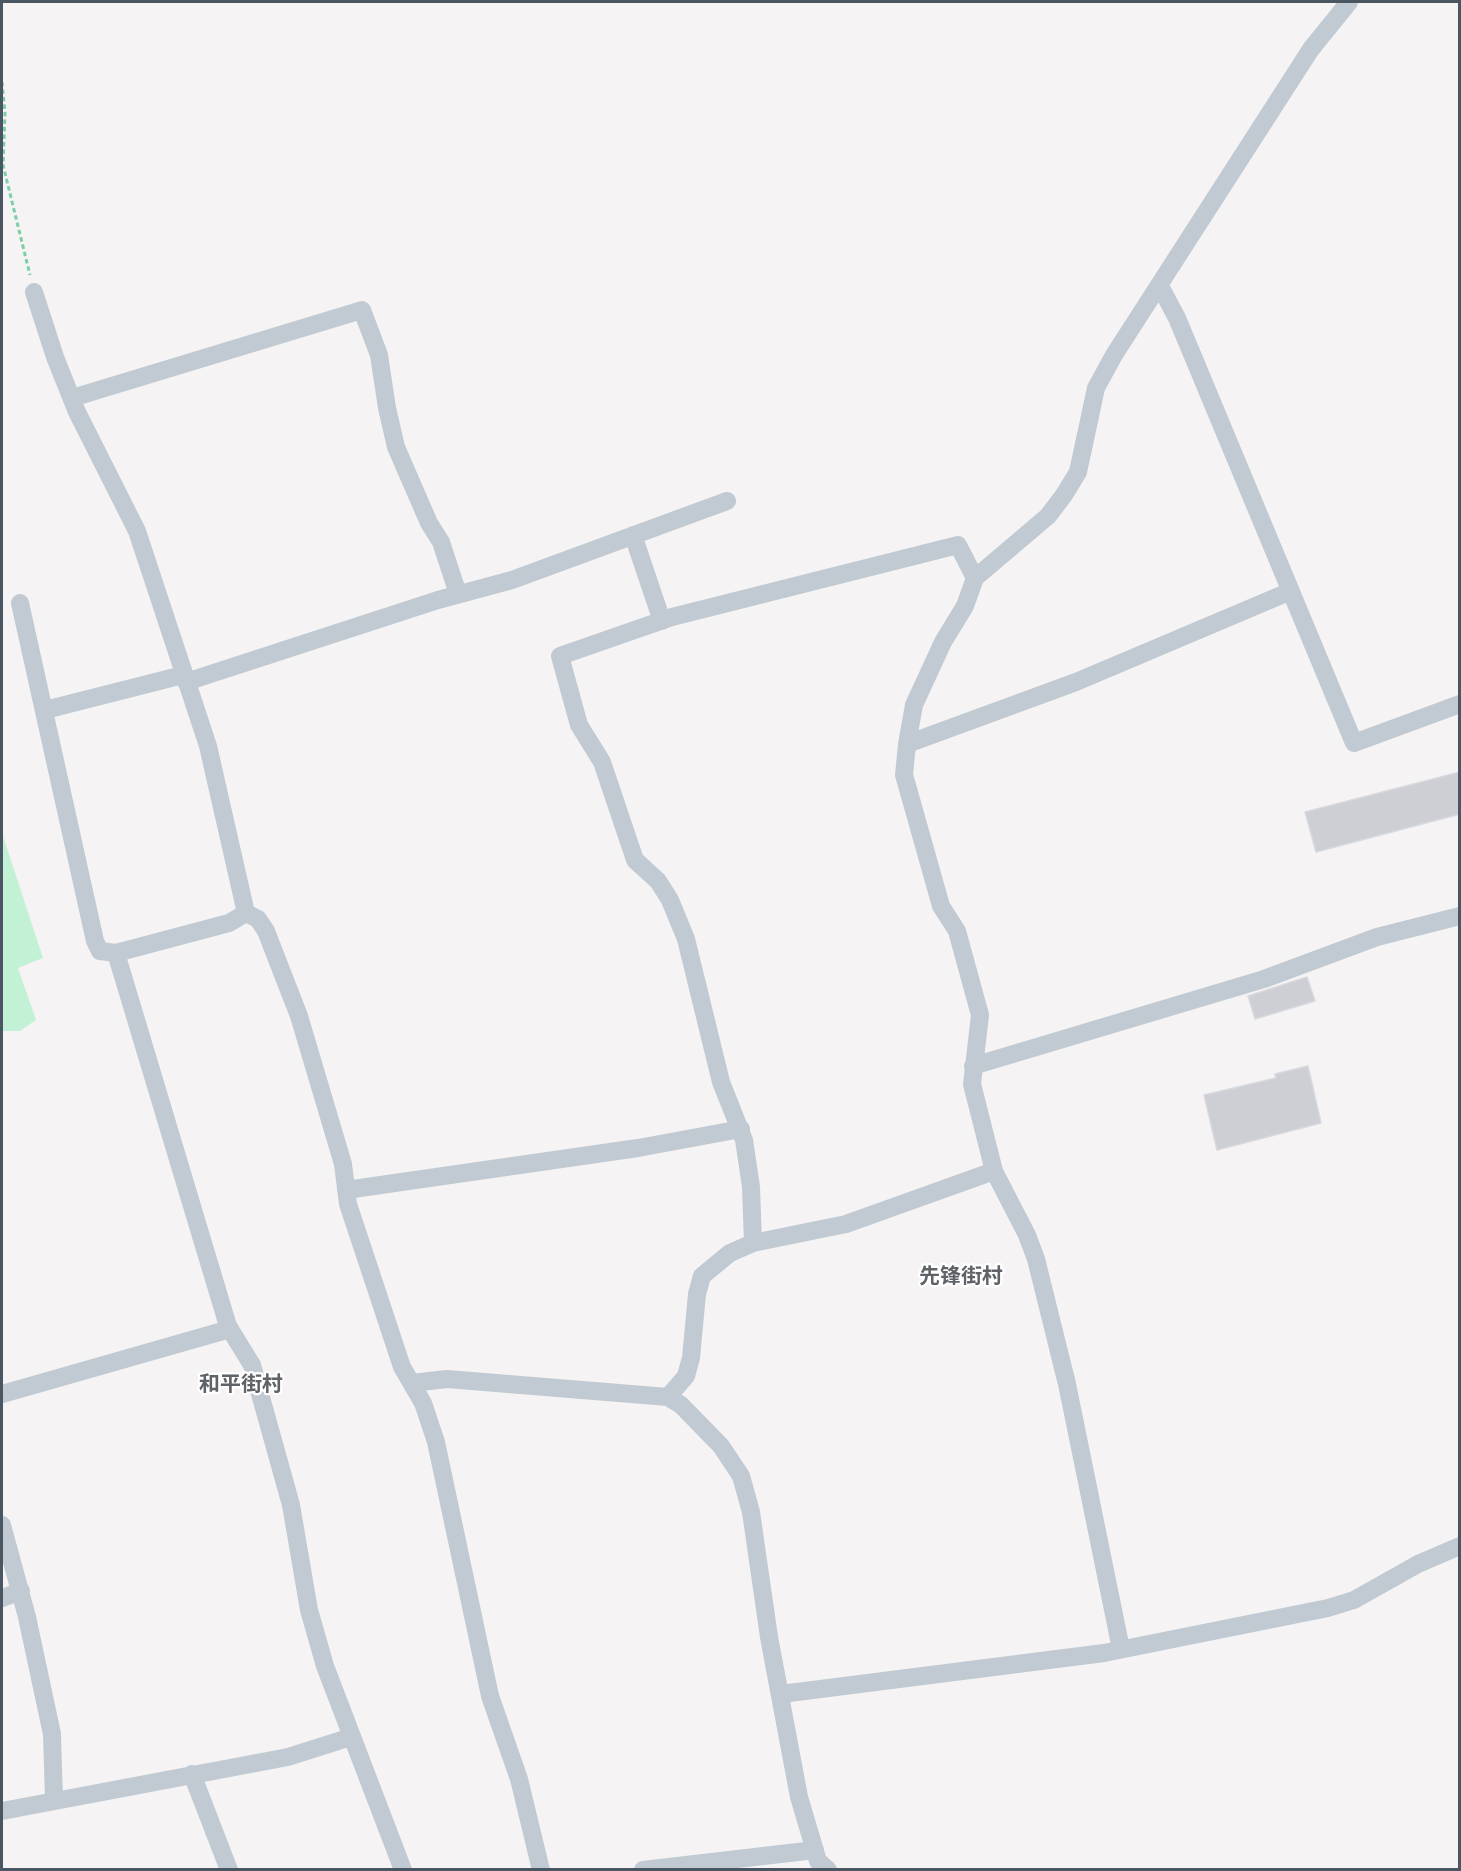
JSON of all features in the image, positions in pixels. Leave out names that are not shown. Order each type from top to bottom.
[{"type":"street","points":[[1121,1649],[1067,1384],[1036,1260],[1027,1235],[994,1171],[972,1084],[980,1015],[957,931],[941,906],[904,775],[907,744],[914,705],[943,642],[965,606],[975,578],[1048,516],[1064,495],[1078,472],[1096,388],[1311,49],[1350,2]]},
{"type":"street","points":[[1160,286],[1177,318],[1354,743],[1460,704]]},
{"type":"street","points":[[34,292],[55,357],[72,398],[136,531],[208,746],[246,913]]},
{"type":"street","points":[[72,398],[362,310],[379,355],[396,447],[429,523],[441,542],[458,594]]},
{"type":"street","points":[[45,710],[184,678],[458,594],[512,580],[727,501]]},
{"type":"street","points":[[633,535],[662,621]]},
{"type":"street","points":[[753,1243],[751,1187],[741,1129],[721,1082],[686,939],[670,900],[658,881],[635,860],[602,762],[579,724],[560,657],[662,621],[958,545],[975,578]]},
{"type":"street","points":[[907,744],[1076,682],[1291,591]]},
{"type":"street","points":[[20,603],[95,941],[100,951],[116,953],[229,923],[246,913]]},
{"type":"street","points":[[246,913],[258,919],[266,931],[299,1016],[343,1164],[348,1204],[402,1367],[423,1403],[436,1442],[490,1696],[519,1779],[541,1869]]},
{"type":"street","points":[[973,1066],[1264,979],[1377,937],[1460,916]]},
{"type":"street","points":[[116,953],[230,1329],[252,1365],[291,1505],[309,1610],[325,1666],[403,1869]]},
{"type":"street","points":[[346,1190],[638,1148],[741,1129]]},
{"type":"street","points":[[668,1397],[680,1386],[691,1358],[697,1294],[702,1276],[730,1252],[753,1243],[846,1224],[994,1171]]},
{"type":"street","points":[[2,1394],[230,1329]]},
{"type":"street","points":[[412,1383],[447,1379],[668,1397],[681,1405],[721,1446],[741,1476],[751,1512],[769,1637],[799,1797],[818,1861],[828,1869]]},
{"type":"street","points":[[2,1525],[21,1591],[52,1734],[54,1799]]},
{"type":"street","points":[[781,1694],[1121,1649],[1328,1608],[1354,1600],[1418,1564],[1460,1546]]},
{"type":"street","points":[[2,1598],[21,1591]]},
{"type":"street","points":[[2,1811],[54,1799],[288,1757],[351,1737]]},
{"type":"street","points":[[192,1774],[229,1869]]},
{"type":"street","points":[[643,1869],[815,1850]]},
{"type":"path","points":[[2,82],[5,113],[3,165],[34,292]]},
{"type":"green space","points":[[2,833],[43,958],[18,968],[36,1020],[20,1031],[2,1031]]},
{"type":"building","points":[[1460,772],[1460,814],[1316,852],[1305,812]]},
{"type":"building","points":[[1307,977],[1315,1001],[1255,1019],[1248,996]]},
{"type":"building","points":[[1308,1066],[1321,1123],[1217,1150],[1204,1095],[1276,1078],[1275,1074]]},
{"type":"district","name":"先锋街村","points":[[961,1277]]},
{"type":"district","name":"和平街村","points":[[241,1385]]}]
